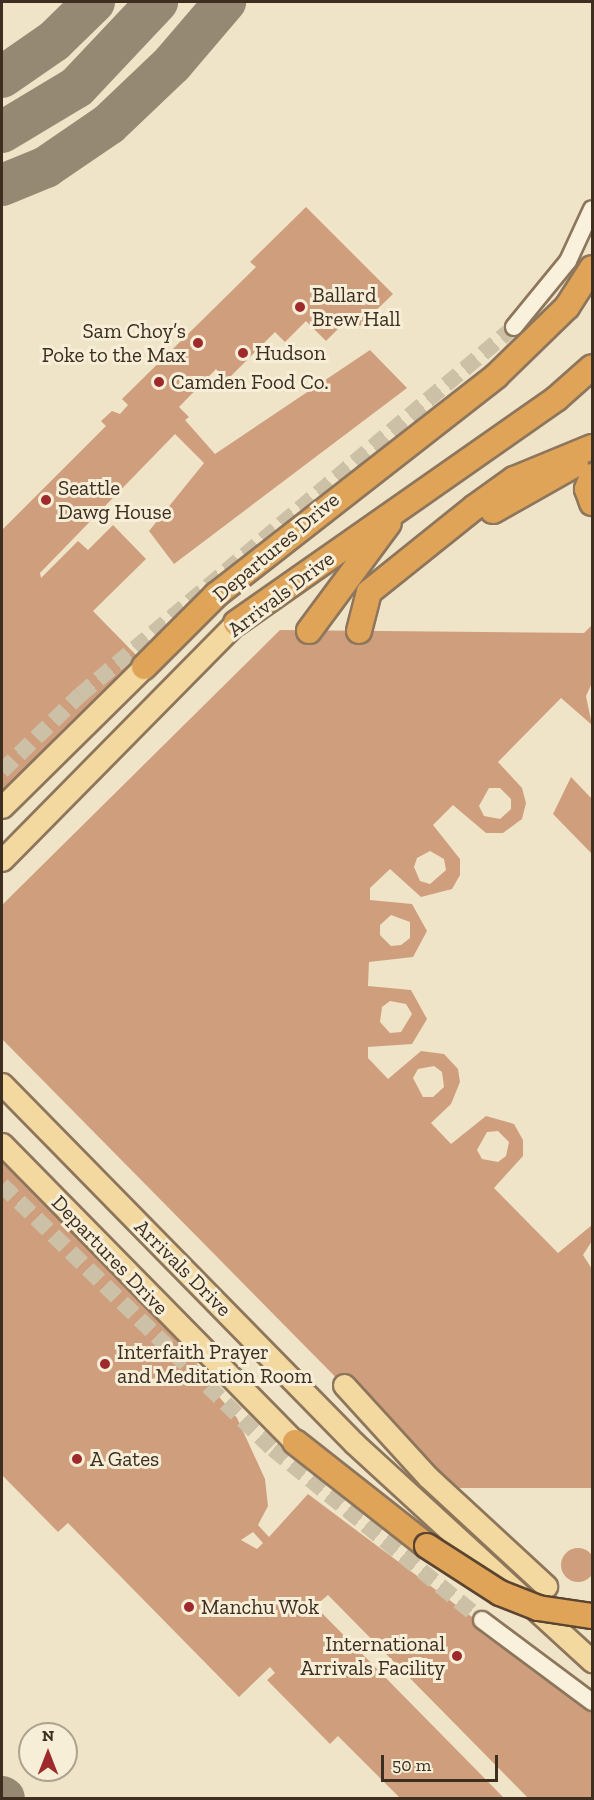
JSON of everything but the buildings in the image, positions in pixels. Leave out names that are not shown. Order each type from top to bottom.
[{"type":"highway","name":"Departures Drive","points":[[144,667],[216,595],[496,376],[567,307],[592,268]]},
{"type":"highway","name":"Arrivals Drive","points":[[236,623],[556,399],[592,367]]},
{"type":"highway","points":[[359,631],[369,592],[474,507],[514,479],[592,447]]},
{"type":"highway","points":[[493,511],[592,453]]},
{"type":"highway","points":[[592,476],[587,489],[592,503]]},
{"type":"highway","points":[[309,631],[404,505]]},
{"type":"highway","points":[[295,1443],[427,1546],[500,1593],[556,1613],[592,1616]]},
{"type":"main road","name":"Arrivals Drive","points":[[2,860],[236,623]]},
{"type":"main road","name":"Departures Drive","points":[[2,807],[144,667]]},
{"type":"main road","name":"Arrivals Drive","points":[[2,1084],[331,1421],[446,1524],[592,1661]]},
{"type":"main road","name":"Departures Drive","points":[[2,1144],[295,1443]]},
{"type":"main road","points":[[344,1385],[428,1477],[546,1586]]},
{"type":"main road","name":"Arrivals Drive","points":[[446,1524],[546,1586],[592,1621]]},
{"type":"street","points":[[514,327],[568,261],[592,208]]},
{"type":"street","points":[[482,1620],[592,1702]]},
{"type":"taxiway","points":[[2,77],[54,41],[94,2]]},
{"type":"taxiway","points":[[2,132],[77,87],[157,2]]},
{"type":"taxiway","points":[[2,185],[46,167],[109,124],[172,64],[225,2]]},
{"type":"tunnel","points":[[2,771],[80,695],[514,327]]},
{"type":"tunnel","points":[[2,1185],[273,1449],[482,1620]]},
{"type":"place","name":"Ballard Brew Hall","points":[[300,307]]},
{"type":"place","name":"Sam Choy’s Poke to the Max","points":[[198,343]]},
{"type":"place","name":"Hudson","points":[[243,353]]},
{"type":"place","name":"Camden Food Co.","points":[[159,382]]},
{"type":"place","name":"Seattle Dawg House","points":[[46,500]]},
{"type":"place","name":"Interfaith Prayer and Meditation Room","points":[[105,1364]]},
{"type":"place","name":"A Gates","points":[[77,1459]]},
{"type":"place","name":"Manchu Wok","points":[[189,1607]]},
{"type":"place","name":"International Arrivals Facility","points":[[457,1656]]}]
